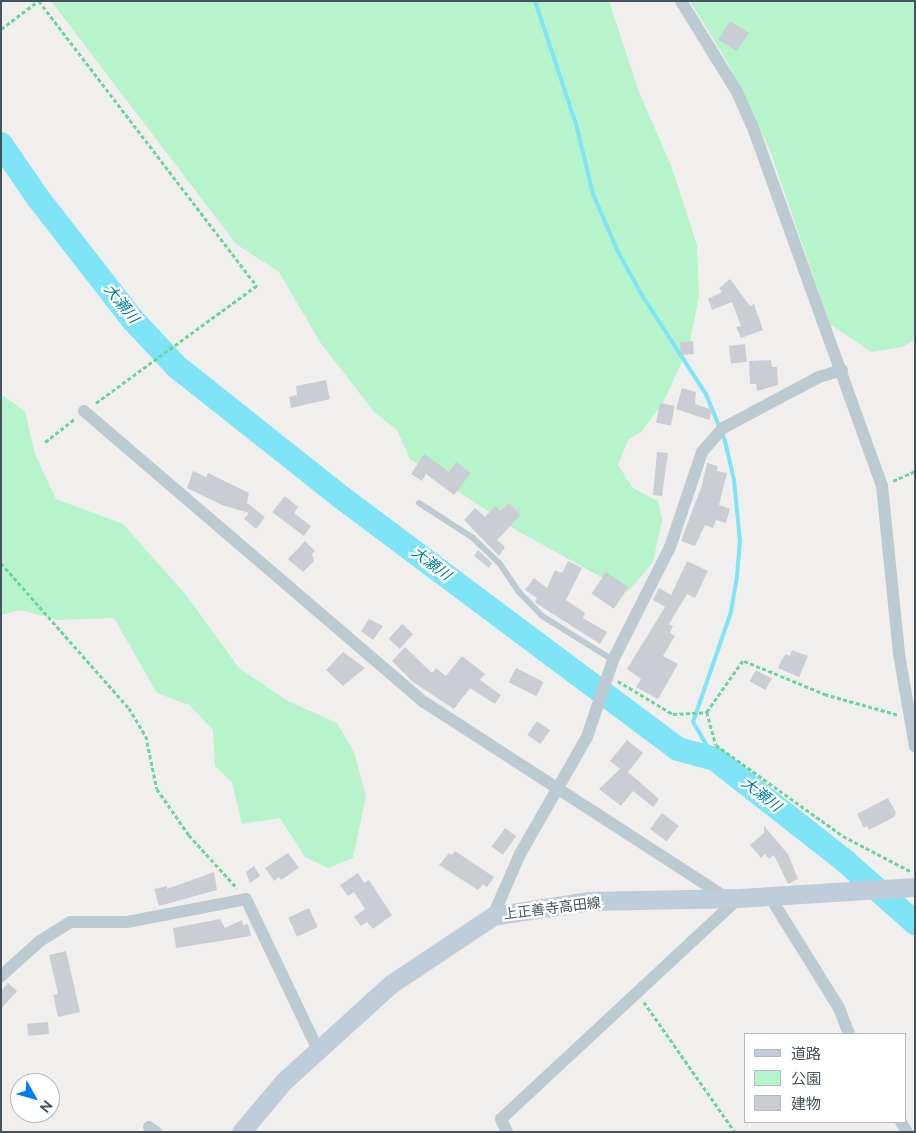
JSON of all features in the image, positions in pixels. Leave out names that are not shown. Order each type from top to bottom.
[{"type":"main road","name":"上正善寺高田線","points":[[241,1132],[284,1081],[391,984],[493,916],[589,902],[832,894],[912,883]]},
{"type":"street","points":[[681,1],[737,92],[752,125],[842,370],[882,486],[900,654],[915,747]]},
{"type":"street","points":[[493,916],[520,854],[587,737],[614,660],[670,547],[702,452],[723,428],[819,377],[842,370]]},
{"type":"street","points":[[84,411],[347,633],[408,690],[734,898],[637,993],[501,1119],[507,1132]]},
{"type":"street","points":[[770,897],[839,1008],[849,1033]]},
{"type":"street","points":[[1,976],[40,941],[71,922],[128,922],[246,899],[318,1050]]},
{"type":"lane","points":[[419,503],[473,538],[500,564],[519,592],[542,616],[614,660]]},
{"type":"path","points":[[1,29],[38,1],[257,286],[84,411],[45,442]]},
{"type":"path","points":[[882,486],[915,471]]},
{"type":"path","points":[[1,563],[129,708],[146,736],[157,788],[189,835],[246,899]]},
{"type":"path","points":[[707,712],[743,661],[826,695],[911,719]]},
{"type":"path","points":[[608,676],[673,714],[707,712]]},
{"type":"path","points":[[707,712],[716,745],[912,883]]},
{"type":"path","points":[[637,993],[735,1132]]},
{"type":"green space","points":[[51,1],[609,1],[639,92],[672,168],[697,245],[699,296],[689,346],[663,403],[641,432],[628,440],[618,465],[633,488],[658,501],[662,520],[653,562],[628,592],[516,530],[410,459],[397,430],[374,412],[320,342],[279,272],[236,244]]},
{"type":"green space","points":[[690,1],[915,1],[915,340],[902,347],[871,352],[830,324],[769,148],[727,62]]},
{"type":"green space","points":[[1,394],[25,411],[35,454],[56,499],[123,524],[187,596],[239,668],[288,701],[337,723],[354,752],[366,796],[353,858],[328,868],[305,857],[280,818],[242,824],[232,783],[215,766],[213,730],[189,705],[157,693],[114,618],[58,620],[21,610],[1,615]]},
{"type":"building","points":[[730,21],[749,33],[737,51],[718,40]]},
{"type":"building","points":[[730,279],[750,306],[754,304],[763,330],[741,338],[736,327],[741,326],[732,302],[712,310],[708,299],[722,292],[719,288]]},
{"type":"building","points":[[693,341],[694,354],[681,355],[680,342]]},
{"type":"building","points":[[745,344],[747,362],[731,364],[729,346]]},
{"type":"building","points":[[771,360],[772,367],[777,367],[778,385],[757,391],[756,384],[750,384],[749,361]]},
{"type":"building","points":[[326,380],[330,399],[291,408],[289,397],[297,395],[296,386]]},
{"type":"building","points":[[682,388],[696,392],[695,404],[713,410],[709,420],[676,409]]},
{"type":"building","points":[[660,403],[675,406],[671,425],[656,423]]},
{"type":"building","points":[[657,452],[668,453],[662,496],[653,495]]},
{"type":"building","points":[[424,454],[449,472],[456,462],[471,473],[454,495],[426,474],[422,481],[411,474]]},
{"type":"building","points":[[707,463],[718,466],[717,471],[727,473],[719,505],[730,509],[726,523],[716,520],[713,528],[705,525],[695,546],[681,541],[702,485]]},
{"type":"building","points":[[193,471],[206,477],[208,473],[249,493],[247,503],[265,517],[256,529],[244,519],[249,513],[222,505],[187,488]]},
{"type":"building","points":[[285,496],[298,507],[294,513],[311,526],[304,536],[272,512]]},
{"type":"building","points":[[509,503],[521,515],[497,540],[505,547],[499,556],[464,520],[475,508],[485,517],[495,506],[501,511]]},
{"type":"building","points":[[305,541],[315,551],[312,554],[314,561],[303,572],[288,559]]},
{"type":"building","points":[[478,550],[492,563],[489,568],[474,556]]},
{"type":"building","points":[[568,561],[582,568],[566,600],[585,613],[583,618],[607,632],[600,644],[539,605],[535,602],[537,598],[525,590],[534,578],[547,588],[555,570],[562,573]]},
{"type":"building","points":[[687,561],[708,571],[695,598],[687,594],[669,624],[673,626],[670,633],[675,636],[663,656],[678,664],[658,699],[636,687],[641,679],[627,669],[665,607],[653,600],[659,588],[671,595]]},
{"type":"building","points":[[606,572],[628,587],[614,609],[591,594]]},
{"type":"building","points":[[369,619],[383,626],[373,640],[361,631]]},
{"type":"building","points":[[402,624],[413,634],[400,649],[389,639]]},
{"type":"building","points":[[405,647],[432,673],[436,668],[446,676],[462,656],[485,674],[480,680],[501,695],[495,704],[470,688],[454,709],[413,682],[392,661]]},
{"type":"building","points":[[792,650],[808,656],[799,677],[778,668],[782,659],[786,654],[790,656]]},
{"type":"building","points":[[343,652],[365,668],[343,686],[326,670]]},
{"type":"building","points":[[516,668],[544,682],[536,696],[509,682]]},
{"type":"building","points":[[756,670],[772,679],[765,690],[750,681]]},
{"type":"building","points":[[537,721],[550,730],[540,744],[527,735]]},
{"type":"building","points":[[627,740],[643,753],[628,772],[659,799],[653,807],[633,791],[621,806],[599,789],[620,769],[610,761]]},
{"type":"building","points":[[888,798],[896,813],[894,817],[869,830],[867,826],[864,828],[857,814]]},
{"type":"building","points":[[662,813],[679,826],[667,842],[650,829]]},
{"type":"building","points":[[764,826],[788,854],[798,879],[788,884],[774,855],[769,859],[765,854],[761,858],[750,845],[764,833]]},
{"type":"building","points":[[505,828],[516,836],[503,855],[491,847]]},
{"type":"building","points":[[455,851],[494,877],[487,887],[483,884],[478,890],[439,865],[449,853],[452,855]]},
{"type":"building","points":[[288,853],[299,868],[281,880],[279,877],[274,881],[265,868]]},
{"type":"building","points":[[254,866],[260,876],[250,883],[246,872]]},
{"type":"building","points":[[214,872],[217,890],[159,906],[154,889],[167,886],[167,889]]},
{"type":"building","points":[[358,873],[364,883],[369,880],[392,915],[373,929],[367,922],[361,926],[354,917],[365,909],[354,892],[348,896],[340,885]]},
{"type":"building","points":[[309,908],[318,927],[297,937],[288,918]]},
{"type":"building","points":[[220,919],[225,928],[242,920],[243,925],[248,924],[251,936],[176,948],[173,928]]},
{"type":"building","points":[[66,951],[80,1012],[58,1017],[53,995],[58,994],[49,955]]},
{"type":"building","points":[[8,983],[17,991],[1,1009],[1,991]]},
{"type":"building","points":[[48,1022],[49,1034],[28,1036],[27,1024]]},
{"type":"waterway","points":[[535,1],[576,124],[593,194],[618,252],[643,297],[706,394],[725,441],[734,480],[740,541],[737,577],[730,615],[693,722],[715,759]]},
{"type":"waterway","name":"大瀬川","points":[[1,144],[38,198],[133,320],[177,367],[341,497],[678,749],[715,759],[845,861],[915,923]]}]
